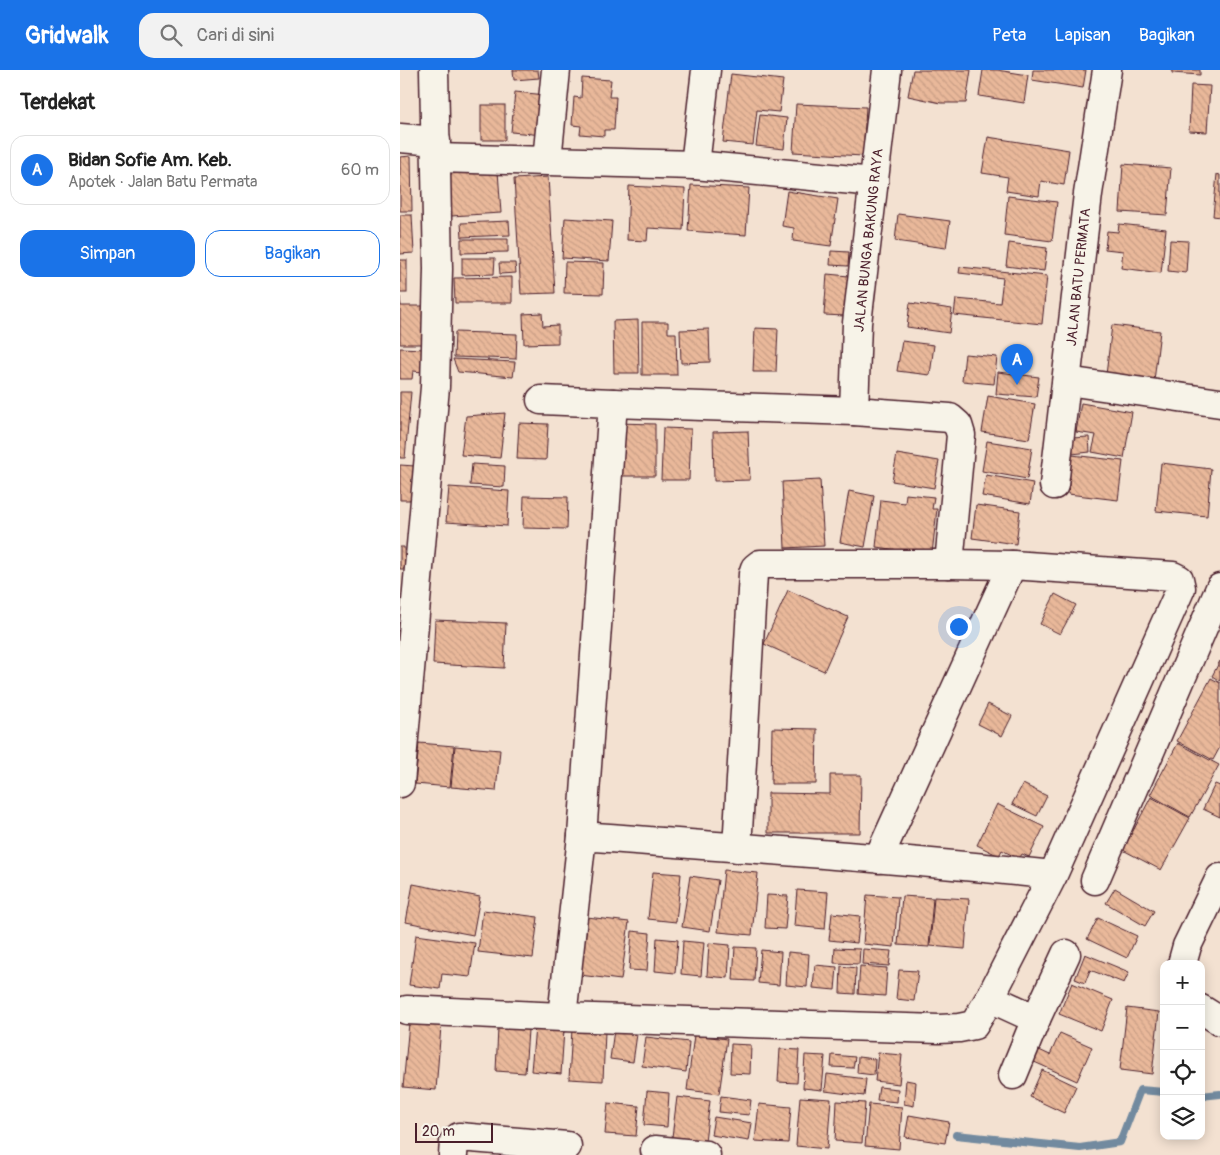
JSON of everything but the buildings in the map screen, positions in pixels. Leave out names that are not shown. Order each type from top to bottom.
[{"type":"street","points":[[400,783],[435,386],[438,269],[434,70]]},
{"type":"street","points":[[547,160],[556,70]]},
{"type":"street","points":[[695,165],[706,70]]},
{"type":"street","name":"JALAN BUNGA BAKUNG RAYA","points":[[854,411],[857,323],[887,70]]},
{"type":"street","name":"JALAN BATU PERMATA","points":[[1054,485],[1088,194],[1107,70]]},
{"type":"street","points":[[400,138],[436,149],[547,160],[695,165],[874,182]]},
{"type":"street","points":[[1067,381],[1220,404]]},
{"type":"street","points":[[541,400],[854,411],[950,418],[958,425],[961,435],[949,564]]},
{"type":"street","points":[[562,1017],[582,836],[613,403]]},
{"type":"street","points":[[407,1010],[562,1017],[959,1028],[974,1025],[990,998],[1053,875],[1181,588],[1179,579],[1172,576],[1012,565],[760,564],[754,568],[753,574],[738,848]]},
{"type":"street","points":[[878,859],[1012,565]]},
{"type":"street","points":[[1096,880],[1218,599]]},
{"type":"street","points":[[582,836],[978,867],[1053,875]]},
{"type":"street","points":[[1183,960],[1187,946],[1220,878]]},
{"type":"street","points":[[1013,1075],[1066,954]]},
{"type":"street","points":[[990,998],[1036,1019]]},
{"type":"street","points":[[1205,1012],[1220,1021]]},
{"type":"street","points":[[453,1155],[454,1142],[459,1138],[567,1146]]},
{"type":"street","points":[[655,1150],[706,1155]]},
{"type":"waterway","points":[[956,1135],[1080,1148],[1120,1142],[1140,1090],[1160,1092]]},
{"type":"waterway","points":[[1205,1096],[1220,1094]]},
{"type":"place","name":"Bidan Sofie Am. Keb.","points":[[1017,385]]}]
